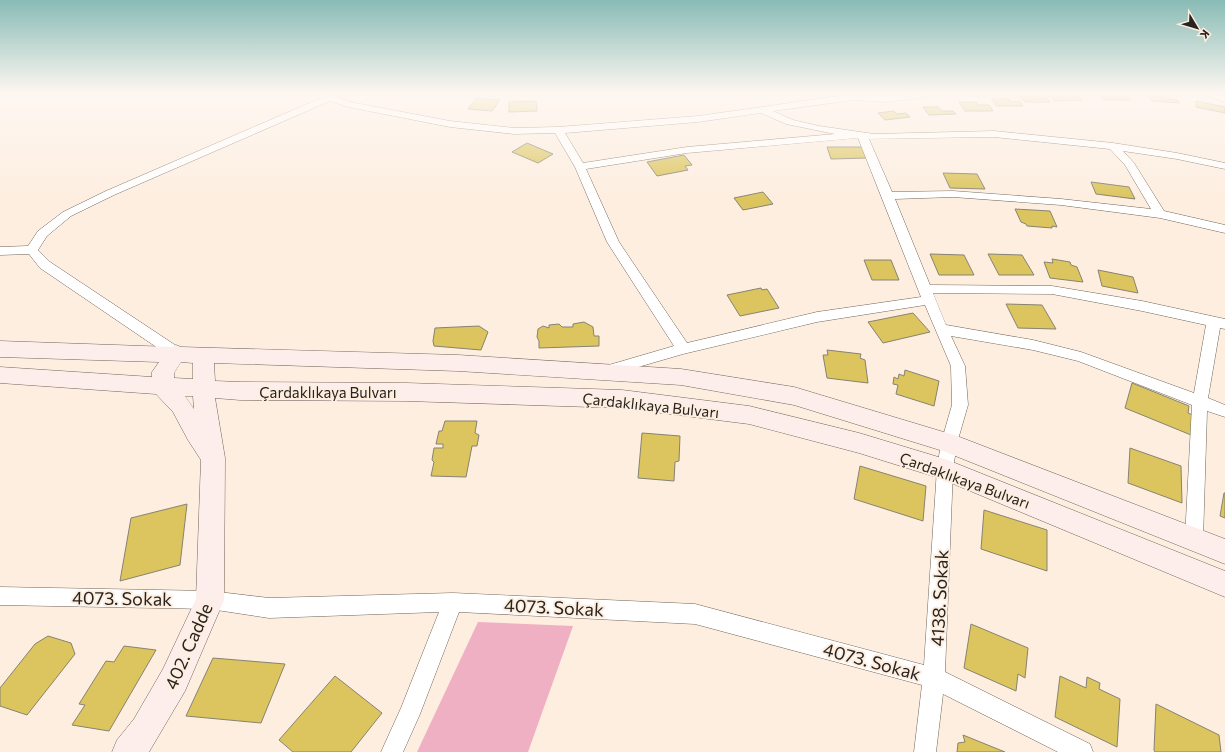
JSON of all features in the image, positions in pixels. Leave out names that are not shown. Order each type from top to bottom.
[{"type":"main road","name":"Çardaklıkaya Bulvarı","points":[[0,349],[176,353],[458,363],[681,377],[794,396],[949,443],[1225,552]]},
{"type":"main road","points":[[176,353],[163,372],[162,386],[181,406],[196,433],[213,458]]},
{"type":"main road","name":"402. Cadde","points":[[129,752],[145,730],[174,680],[210,600],[213,458],[203,390],[203,354]]},
{"type":"main road","name":"Çardaklıkaya Bulvarı","points":[[0,374],[203,390],[406,392],[622,399],[749,415],[859,443],[945,469],[1225,584]]},
{"type":"street","points":[[32,250],[42,234],[67,214],[110,193],[260,128]]},
{"type":"street","points":[[487,128],[514,131],[582,128]]},
{"type":"street","points":[[816,128],[874,137],[994,134],[1113,146],[1177,156],[1225,166]]},
{"type":"street","points":[[558,130],[580,168],[613,242],[683,349]]},
{"type":"street","points":[[580,168],[687,150],[862,135]]},
{"type":"street","name":"4138. Sokak","points":[[862,135],[941,329],[958,366],[960,405],[949,443],[945,469],[934,678],[925,752]]},
{"type":"street","points":[[1113,146],[1129,163],[1160,214]]},
{"type":"street","points":[[888,196],[953,194],[1060,202],[1160,214],[1225,229]]},
{"type":"street","points":[[0,251],[32,250]]},
{"type":"street","points":[[32,250],[45,265],[176,353]]},
{"type":"street","points":[[605,372],[683,349],[818,317],[928,295],[1052,290],[1220,322],[1200,401],[1194,539]]},
{"type":"street","points":[[941,329],[1033,345],[1081,357],[1225,411]]},
{"type":"street","name":"4073. Sokak","points":[[0,596],[210,600],[270,608],[453,602],[695,614],[934,678],[1082,752]]},
{"type":"street","points":[[392,752],[409,714],[453,602]]},
{"type":"shaded area","points":[[478,622],[573,626],[528,752],[417,752]]},
{"type":"building","points":[[527,143],[553,154],[538,163],[512,152]]},
{"type":"building","points":[[827,147],[863,147],[868,158],[831,159]]},
{"type":"building","points":[[684,155],[692,165],[685,166],[688,170],[657,176],[647,162]]},
{"type":"building","points":[[943,173],[977,174],[985,189],[950,188]]},
{"type":"building","points":[[1091,182],[1129,187],[1135,199],[1096,194]]},
{"type":"building","points":[[763,192],[773,204],[743,210],[734,198]]},
{"type":"building","points":[[1015,209],[1050,211],[1057,227],[1027,226],[1021,222]]},
{"type":"building","points":[[930,254],[964,255],[974,275],[939,275]]},
{"type":"building","points":[[988,254],[1022,255],[1034,275],[999,275]]},
{"type":"building","points":[[1052,259],[1070,262],[1071,265],[1077,267],[1083,282],[1050,278],[1044,262],[1053,263]]},
{"type":"building","points":[[864,260],[891,260],[899,280],[872,280]]},
{"type":"building","points":[[1098,270],[1133,277],[1138,293],[1102,286]]},
{"type":"building","points":[[761,288],[762,290],[767,289],[779,308],[740,316],[727,295]]},
{"type":"building","points":[[1006,304],[1042,305],[1056,329],[1018,328]]},
{"type":"building","points":[[913,313],[930,332],[883,343],[868,322]]},
{"type":"building","points":[[584,322],[593,327],[594,336],[599,336],[599,346],[539,348],[539,341],[537,337],[538,329],[543,326],[549,328],[549,325],[559,324],[562,327],[573,327],[573,324]]},
{"type":"building","points":[[479,326],[488,332],[481,350],[434,346],[433,341],[435,328]]},
{"type":"building","points":[[827,350],[861,354],[860,358],[865,360],[868,383],[827,378],[823,355],[828,355]]},
{"type":"building","points":[[905,370],[939,381],[934,406],[896,394],[898,385],[893,384],[894,377],[898,379],[899,374],[904,376]]},
{"type":"building","points":[[1132,383],[1189,406],[1188,413],[1195,416],[1191,435],[1125,408]]},
{"type":"building","points":[[445,421],[477,421],[475,433],[479,435],[477,446],[472,446],[466,477],[431,476],[434,462],[432,460],[434,448],[443,448],[443,444],[436,444],[439,431],[442,431]]},
{"type":"building","points":[[642,433],[680,436],[679,461],[675,462],[674,481],[638,478]]},
{"type":"building","points":[[1130,448],[1181,466],[1182,503],[1128,483]]},
{"type":"building","points":[[860,466],[926,486],[923,521],[854,499]]},
{"type":"building","points":[[1225,493],[1225,518],[1220,516]]},
{"type":"building","points":[[187,504],[180,565],[120,581],[131,518]]},
{"type":"building","points":[[984,510],[1047,530],[1047,571],[981,549]]},
{"type":"building","points":[[971,624],[1028,648],[1025,678],[1018,674],[1016,691],[964,668]]},
{"type":"building","points":[[48,636],[71,643],[75,654],[27,715],[0,706],[0,688],[35,644]]},
{"type":"building","points":[[124,646],[156,650],[109,731],[72,725],[85,705],[79,704],[106,661],[114,662]]},
{"type":"building","points":[[213,658],[285,664],[261,723],[186,716]]},
{"type":"building","points":[[335,676],[382,713],[351,752],[293,752],[279,740]]},
{"type":"building","points":[[1060,676],[1086,688],[1087,677],[1100,683],[1099,689],[1120,699],[1117,747],[1055,717]]},
{"type":"building","points":[[1156,704],[1219,735],[1221,752],[1155,752]]},
{"type":"building","points":[[963,735],[1005,752],[957,752],[958,743],[965,742]]}]
